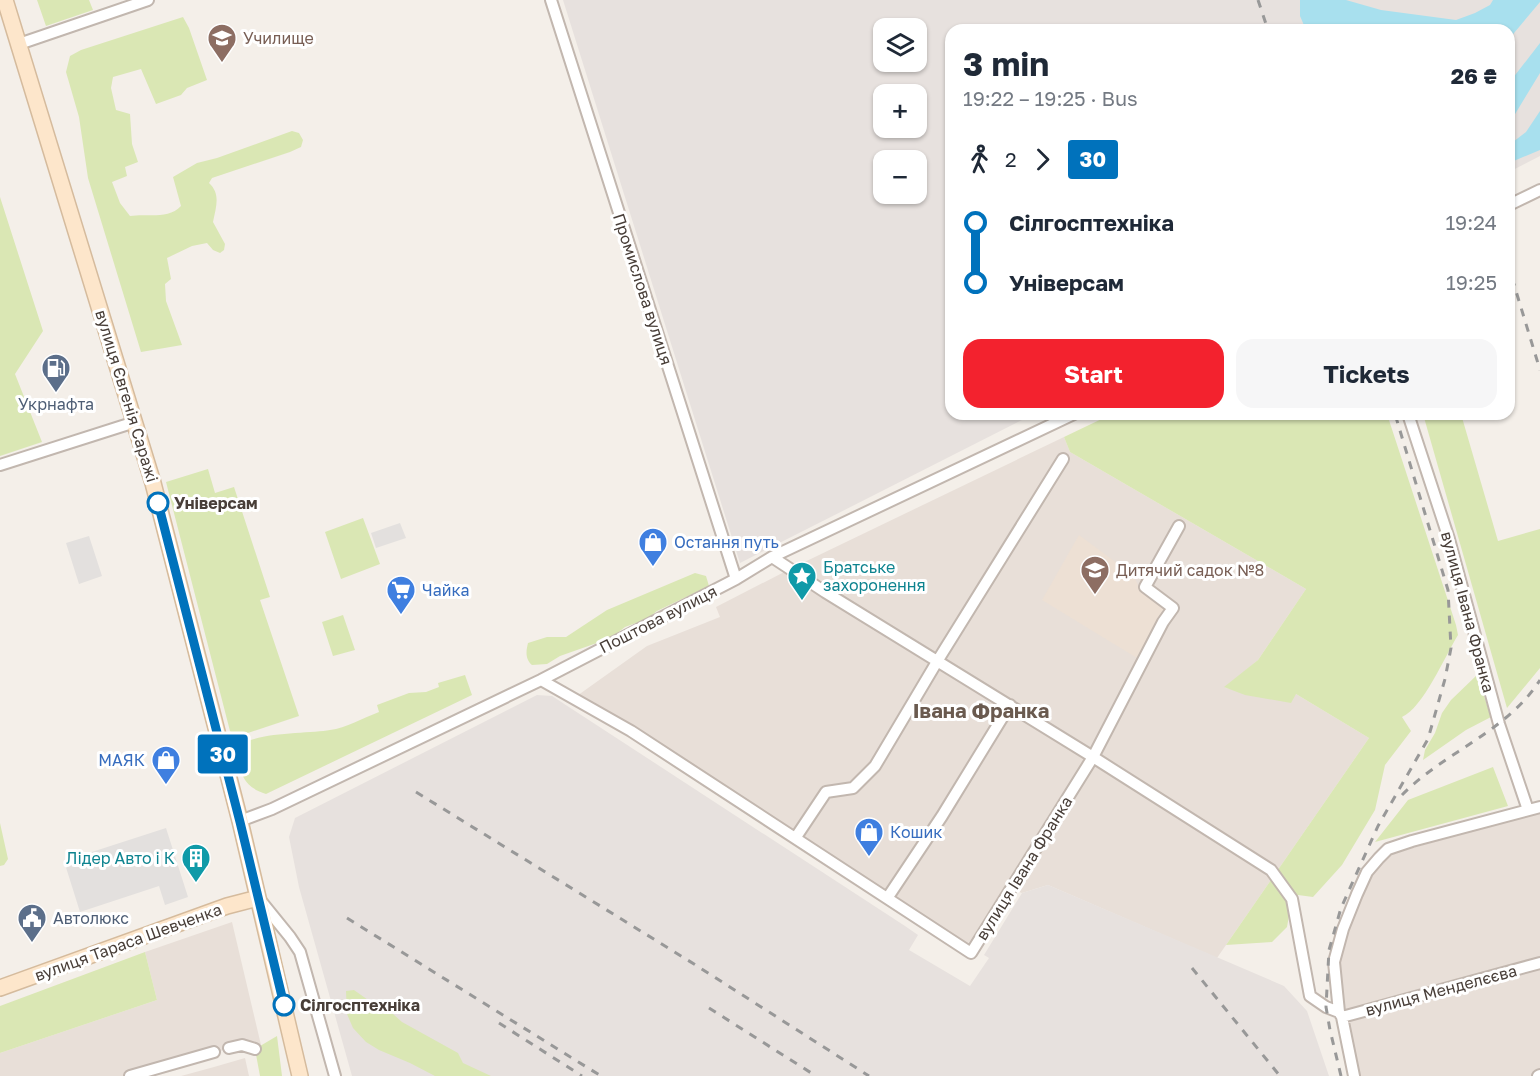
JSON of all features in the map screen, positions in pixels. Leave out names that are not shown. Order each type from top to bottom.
[{"type":"main road","name":"вулиця Євгенія Саражі","points":[[5,0],[153,483],[240,822],[300,1076]]},
{"type":"main road","name":"вулиця Тараса Шевченка","points":[[0,988],[227,906],[258,898]]},
{"type":"street","points":[[19,44],[148,0]]},
{"type":"street","name":"Промислова вулиця","points":[[551,0],[736,579]]},
{"type":"street","points":[[1515,202],[1540,190]]},
{"type":"street","name":"Поштова вулиця","points":[[240,822],[272,809],[541,680],[736,579],[772,557],[1061,420]]},
{"type":"street","name":"вулиця Івана Франка","points":[[1410,420],[1449,539],[1499,724],[1528,810]]},
{"type":"street","points":[[0,465],[135,422]]},
{"type":"street","points":[[796,837],[826,792],[853,788],[875,766],[1063,459]]},
{"type":"street","name":"вулиця Івана Франка","points":[[541,680],[632,731],[971,953],[1093,757],[1173,608],[1145,587],[1179,526]]},
{"type":"street","points":[[772,557],[1271,870],[1292,899],[1310,996],[1340,1015]]},
{"type":"street","points":[[888,897],[942,816],[1010,705]]},
{"type":"street","points":[[1354,1076],[1340,1015],[1334,962],[1343,929],[1367,872],[1388,849],[1540,807]]},
{"type":"street","points":[[258,898],[300,952],[335,1076]]},
{"type":"street","name":"вулиця Менделєєва","points":[[1340,1015],[1540,963]]},
{"type":"street","points":[[229,1048],[242,1045],[255,1049]]},
{"type":"street","points":[[130,1076],[214,1052]]},
{"type":"shaded area","points":[[563,0],[1540,0],[1540,156],[1515,169],[1515,24],[945,24],[945,420],[1022,420],[740,563]]},
{"type":"shaded area","points":[[1064,437],[1070,452],[1306,589],[1258,660],[1225,688],[1296,694],[1369,738],[1217,958],[1048,885],[1022,893],[1011,889],[971,953],[574,698],[647,646],[720,617],[716,607]]},
{"type":"shaded area","points":[[400,523],[406,538],[376,548],[371,533]]},
{"type":"shaded area","name":"Дитячий садок №8","points":[[1079,535],[1133,575],[1142,593],[1165,608],[1137,658],[1042,600]]},
{"type":"shaded area","points":[[89,536],[102,576],[79,584],[66,543]]},
{"type":"shaded area","points":[[537,695],[552,696],[905,926],[918,935],[909,950],[970,986],[989,958],[984,955],[1022,893],[1048,885],[1284,986],[1307,1011],[1329,1076],[352,1076],[299,887],[289,837],[295,818]]},
{"type":"shaded area","points":[[1540,813],[1540,1076],[1358,1076],[1343,1009],[1338,961],[1366,879],[1386,855]]},
{"type":"shaded area","points":[[166,828],[188,897],[165,905],[159,886],[80,912],[64,861]]},
{"type":"shaded area","points":[[232,922],[261,1045],[255,1049],[242,1045],[130,1076],[0,1076],[0,1053],[157,1000],[145,952]]},
{"type":"shaded area","points":[[245,1058],[249,1076],[181,1076],[214,1067]]},
{"type":"green space","points":[[37,0],[89,0],[93,10],[46,26]]},
{"type":"green space","points":[[183,17],[207,80],[187,88],[181,95],[156,104],[141,69],[113,77],[111,88],[116,110],[130,114],[132,144],[138,162],[125,167],[127,176],[112,182],[120,203],[130,216],[164,215],[176,210],[181,206],[173,177],[197,163],[292,131],[299,133],[303,140],[301,147],[290,152],[212,178],[209,183],[213,187],[217,201],[213,222],[225,244],[224,250],[220,253],[213,250],[207,243],[192,246],[167,258],[171,279],[165,284],[166,301],[182,345],[141,352],[88,178],[79,117],[66,72],[70,56],[81,50]]},
{"type":"green space","points":[[0,197],[43,331],[15,374],[42,442],[0,456]]},
{"type":"green space","points":[[1099,420],[1389,420],[1458,635],[1426,693],[1410,712],[1402,717],[1411,731],[1385,765],[1375,810],[1342,865],[1313,897],[1298,895],[1292,899],[1287,927],[1272,942],[1226,945],[1369,738],[1296,694],[1291,703],[1245,695],[1224,687],[1258,660],[1306,589],[1070,452],[1064,437]]},
{"type":"green space","points":[[1425,420],[1463,420],[1498,541],[1540,529],[1540,668],[1507,708]]},
{"type":"green space","points":[[208,469],[215,493],[234,487],[270,597],[260,600],[299,716],[239,736],[233,735],[230,731],[166,482]]},
{"type":"green space","points":[[363,518],[380,564],[341,579],[325,532]]},
{"type":"green space","points":[[695,573],[706,576],[709,586],[657,611],[647,619],[625,627],[611,638],[560,656],[547,664],[532,665],[528,660],[528,643],[547,637],[566,637],[607,610]]},
{"type":"green space","points":[[343,615],[355,650],[333,656],[322,622]]},
{"type":"green space","points":[[465,675],[472,695],[266,794],[247,783],[241,772],[235,751],[251,740],[278,734],[336,729],[379,712],[377,705],[409,693],[426,692],[439,687],[438,683]]},
{"type":"green space","points":[[1477,675],[1491,717],[1466,730],[1423,760],[1425,750],[1435,733],[1442,713],[1451,700]]},
{"type":"green space","points":[[1493,767],[1508,806],[1375,842],[1408,800]]},
{"type":"green space","points":[[0,823],[8,859],[4,865],[0,866]]},
{"type":"green space","points":[[145,952],[157,1000],[0,1053],[0,1006]]},
{"type":"green space","points":[[354,990],[402,1022],[458,1053],[463,1063],[491,1076],[435,1076],[366,1042],[353,1028],[347,1014],[346,991]]},
{"type":"green space","points":[[277,1036],[282,1076],[260,1076],[255,1049]]},
{"type":"water","points":[[1300,0],[1346,0],[1381,10],[1456,20],[1490,5],[1493,0],[1540,0],[1515,32],[1515,24],[1303,24],[1300,16]]},
{"type":"water","points":[[1540,43],[1540,73],[1515,114],[1515,75]]},
{"type":"water","points":[[1540,111],[1540,150],[1515,160],[1515,140],[1526,132]]},
{"type":"railway","points":[[1258,0],[1266,24]]},
{"type":"railway","points":[[1515,288],[1540,370]]},
{"type":"railway","points":[[1341,1076],[1326,1007],[1329,950],[1341,908],[1378,826],[1428,739],[1451,648],[1448,590],[1397,420]]},
{"type":"railway","points":[[1402,795],[1437,766],[1510,714],[1540,680]]},
{"type":"railway","points":[[416,792],[694,964],[869,1076]]},
{"type":"railway","points":[[347,918],[601,1076]]},
{"type":"railway","points":[[1192,968],[1280,1076]]},
{"type":"railway","points":[[709,1008],[816,1076]]},
{"type":"railway","points":[[499,1023],[582,1076]]},
{"type":"bus line","name":"30","points":[[158,503],[240,822],[284,1005]]},
{"type":"place","name":"Училище","points":[[222,64]]},
{"type":"place","name":"Укрнафта","points":[[56,394]]},
{"type":"place","name":"Універсам","points":[[158,503]]},
{"type":"place","name":"Остання путь","points":[[653,568]]},
{"type":"place","name":"Дитячий садок №8","points":[[1095,596]]},
{"type":"place","name":"Братське захоронення","points":[[802,602]]},
{"type":"place","name":"Чайка","points":[[401,616]]},
{"type":"place","name":"МАЯК","points":[[166,786]]},
{"type":"place","name":"Кошик","points":[[869,858]]},
{"type":"place","name":"Лідер Авто і К","points":[[196,884]]},
{"type":"place","name":"Автолюкс","points":[[32,944]]},
{"type":"place","name":"Сілгосптехніка","points":[[284,1005]]},
{"type":"district","name":"Івана Франка","points":[[981,711]]}]
